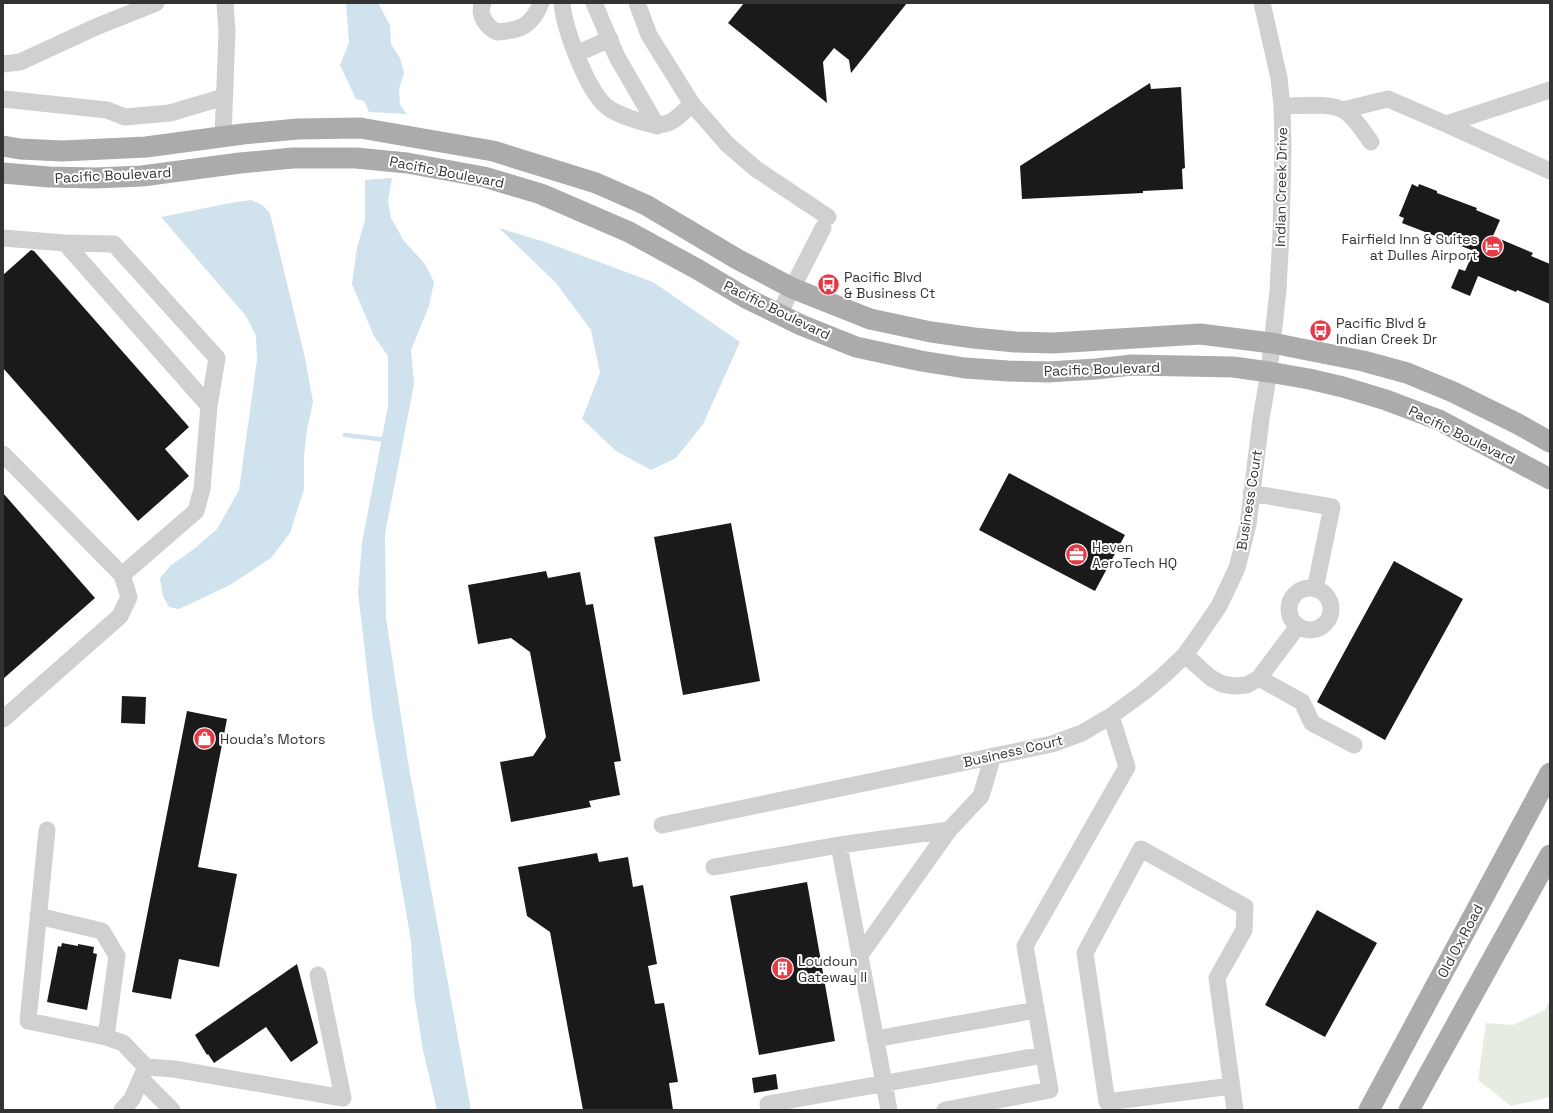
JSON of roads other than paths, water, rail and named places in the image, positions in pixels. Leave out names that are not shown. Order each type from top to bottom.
[{"type":"main road","name":"Pacific Boulevard","points":[[3,146],[62,151],[146,147],[298,129],[360,128],[493,151],[596,184],[646,206],[737,259],[792,288],[870,319],[931,332],[1016,342],[1053,343],[1200,334],[1272,342],[1363,360],[1407,373],[1460,396],[1518,424],[1550,442]]},
{"type":"main road","name":"Pacific Boulevard","points":[[3,173],[49,178],[103,178],[142,176],[240,163],[285,159],[356,158],[407,163],[484,177],[542,194],[629,232],[746,298],[801,325],[856,347],[921,361],[965,368],[1008,371],[1048,372],[1132,365],[1233,367],[1269,372],[1329,384],[1386,400],[1439,420],[1550,479]]},
{"type":"main road","name":"Old Ox Road","points":[[1369,1110],[1550,773]]},
{"type":"main road","points":[[1409,1110],[1550,855]]},
{"type":"street","points":[[3,64],[20,62],[98,26],[156,3]]},
{"type":"street","points":[[223,137],[227,31],[225,3]]},
{"type":"street","points":[[483,3],[481,11],[482,17],[486,25],[497,32],[526,26],[536,15],[540,3]]},
{"type":"street","points":[[562,3],[563,15],[576,54],[598,98],[607,107],[633,119],[657,126],[670,123],[692,104]]},
{"type":"street","points":[[594,3],[617,57],[657,126]]},
{"type":"street","points":[[637,3],[649,35],[692,104],[727,144],[756,169],[825,222],[779,314]]},
{"type":"street","name":"Indian Creek Drive","points":[[1262,3],[1279,78],[1282,106],[1283,148],[1278,290],[1269,372]]},
{"type":"street","points":[[576,54],[610,39]]},
{"type":"street","points":[[1446,124],[1550,90]]},
{"type":"street","points":[[3,99],[107,110],[125,117],[170,113],[224,97]]},
{"type":"street","points":[[1344,110],[1388,99],[1550,171]]},
{"type":"street","points":[[1282,106],[1327,106],[1344,110],[1356,120],[1371,142]]},
{"type":"street","points":[[3,238],[65,243],[114,244],[217,358],[209,406],[202,489],[196,511],[122,575]]},
{"type":"street","points":[[65,243],[209,406]]},
{"type":"street","name":"Business Court","points":[[662,825],[1052,744],[1082,733],[1111,716],[1144,692],[1185,655],[1219,606],[1237,568],[1248,525],[1251,493],[1269,372]]},
{"type":"street","points":[[3,454],[122,575],[129,597],[120,616],[3,719]]},
{"type":"street","points":[[1251,493],[1332,507],[1315,589]]},
{"type":"street","points":[[1310,588],[1315,589],[1325,595],[1330,602],[1331,611],[1328,619],[1320,627],[1313,630],[1306,630],[1298,626],[1292,619],[1290,605],[1292,598],[1302,590],[1310,588]]},
{"type":"street","points":[[1185,655],[1211,678],[1222,684],[1234,686],[1247,685],[1259,678],[1298,626]]},
{"type":"street","points":[[1259,678],[1302,702],[1312,723],[1354,745]]},
{"type":"street","points":[[945,1110],[1050,1090],[1025,946],[1127,767],[1111,716]]},
{"type":"street","points":[[860,955],[949,830],[981,796],[993,756]]},
{"type":"street","points":[[47,830],[28,1021],[123,1043],[172,1110]]},
{"type":"street","points":[[714,867],[839,845],[949,830]]},
{"type":"street","points":[[839,845],[889,1110]]},
{"type":"street","points":[[1232,1086],[1107,1102],[1085,953],[1141,849],[1245,907],[1244,930],[1217,978],[1232,1086],[1235,1110]]},
{"type":"street","points":[[38,916],[102,931],[117,956],[106,1038]]},
{"type":"street","points":[[144,1073],[174,1069],[342,1098],[318,975]]},
{"type":"street","points":[[875,1039],[1036,1010]]},
{"type":"street","points":[[769,1110],[768,1104],[1044,1055]]},
{"type":"street","points":[[122,1110],[132,1099],[144,1073]]},
{"type":"water","points":[[346,3],[378,3],[390,25],[391,44],[400,58],[404,73],[399,90],[400,105],[407,114],[369,112],[364,101],[356,99],[340,65],[349,43]]},
{"type":"water","points":[[392,178],[388,201],[391,218],[404,241],[425,264],[434,282],[429,306],[411,350],[414,384],[385,534],[386,618],[408,762],[471,1110],[437,1110],[423,1050],[414,994],[411,941],[372,713],[358,592],[362,543],[388,406],[388,356],[374,336],[352,284],[357,248],[365,220],[365,180]]},
{"type":"water","points":[[251,200],[262,205],[270,213],[305,358],[313,402],[307,430],[304,456],[304,489],[290,533],[271,558],[230,585],[179,609],[169,607],[163,596],[160,578],[170,566],[194,549],[217,529],[239,490],[257,360],[256,336],[246,316],[161,217]]},
{"type":"water","points":[[499,228],[548,243],[653,282],[740,342],[703,424],[676,458],[651,470],[616,451],[582,419],[600,373],[591,330],[556,283]]},
{"type":"waterway","points":[[345,435],[387,440]]},
{"type":"place","name":"Fairfield Inn & Suites at Dulles Airport","points":[[1493,247]]},
{"type":"place","name":"Pacific Blvd & Business Ct","points":[[828,285]]},
{"type":"place","name":"Pacific Blvd & Indian Creek Dr","points":[[1321,331]]},
{"type":"place","name":"Heven AeroTech HQ","points":[[1077,555]]},
{"type":"place","name":"Houda's Motors","points":[[204,739]]},
{"type":"place","name":"Loudoun Gateway II","points":[[782,969]]}]
